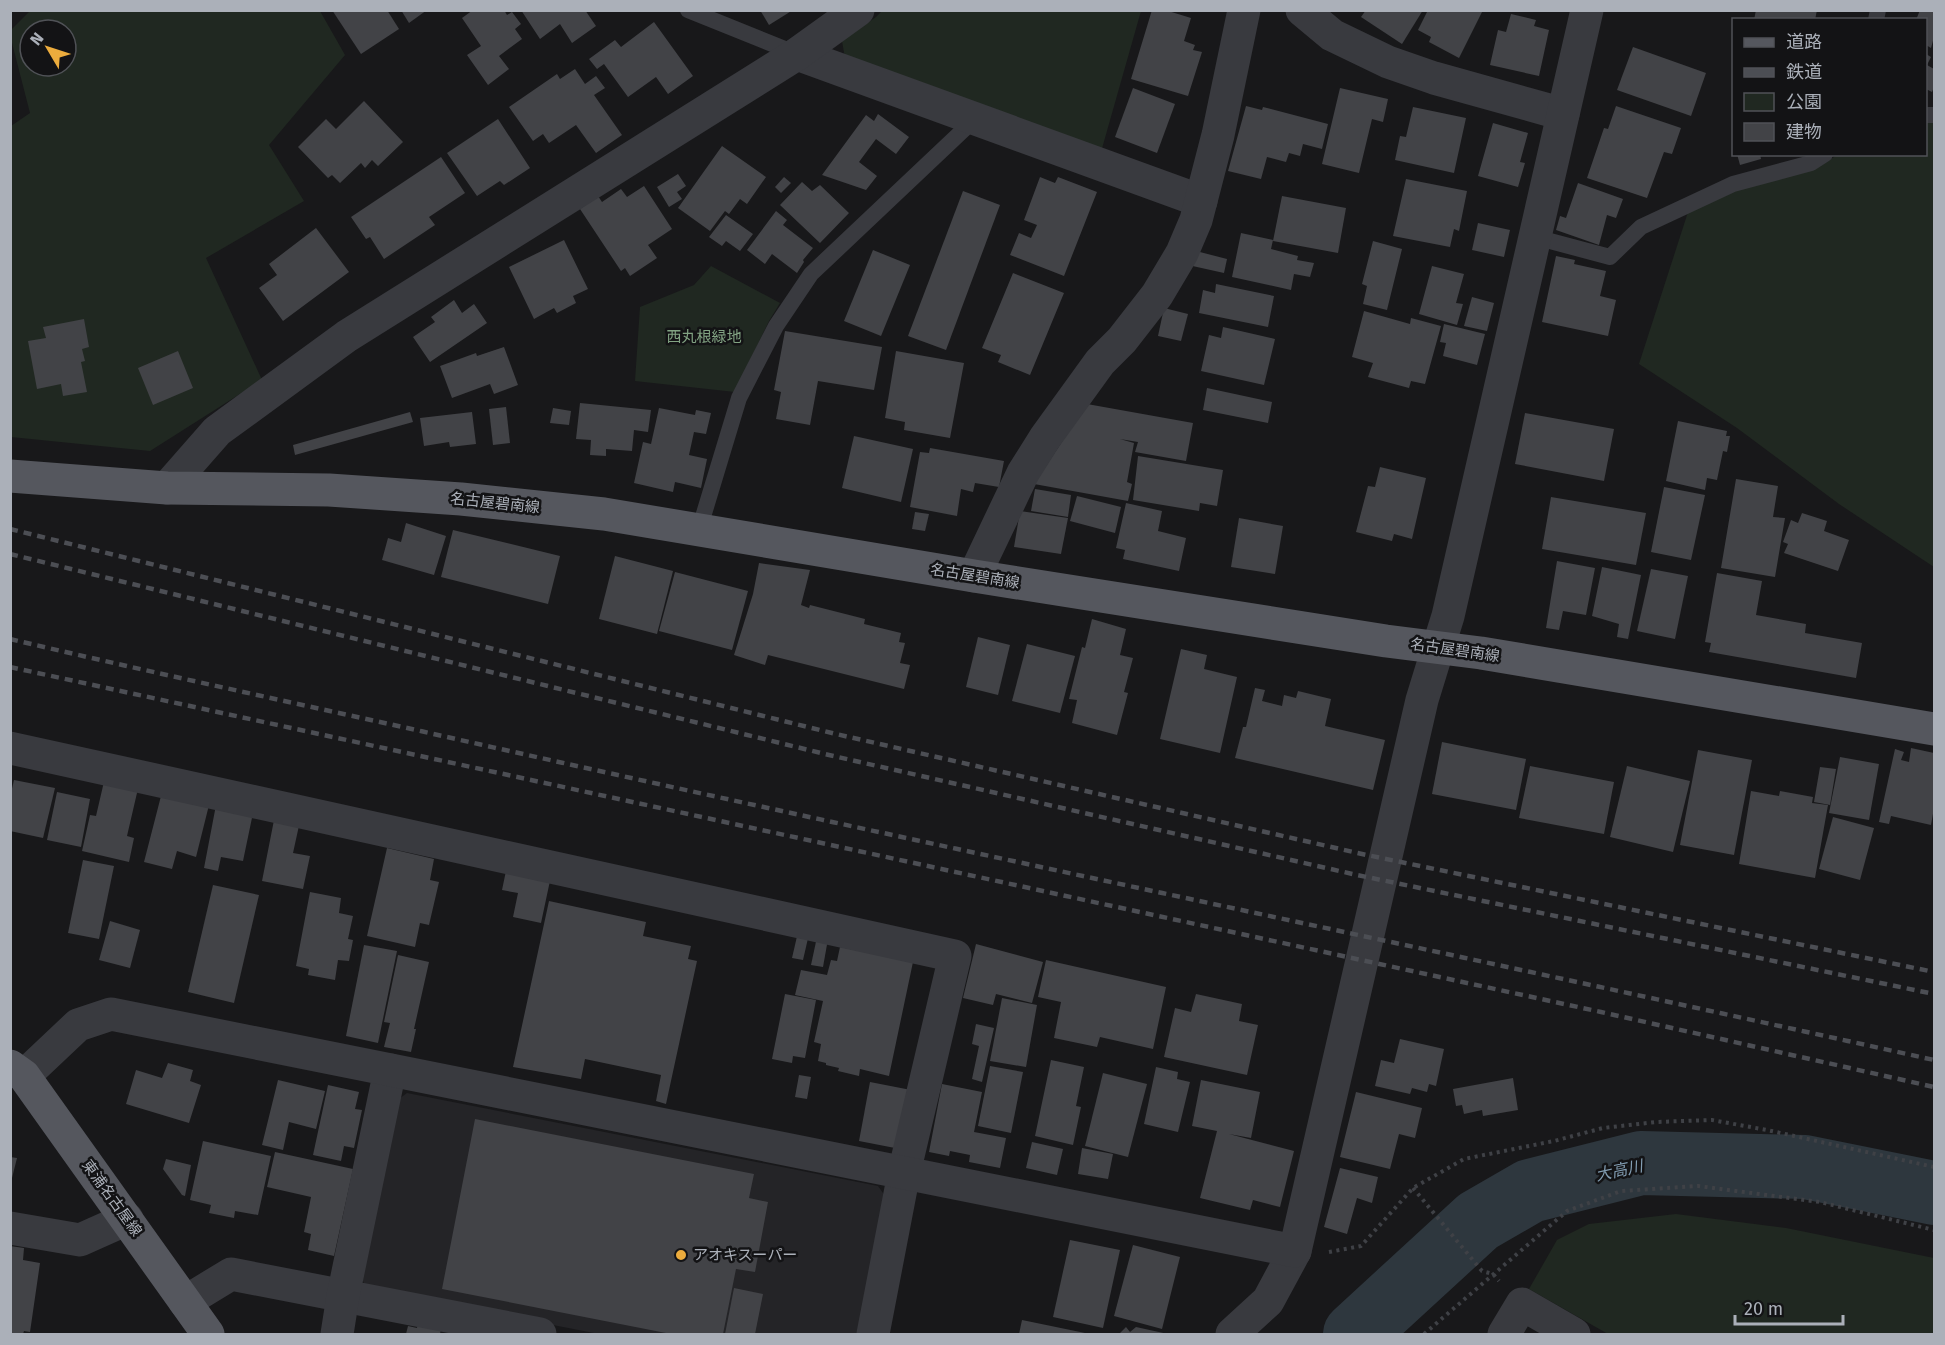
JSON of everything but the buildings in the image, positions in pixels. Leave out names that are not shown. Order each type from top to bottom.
[{"type":"main road","name":"名古屋碧南線","points":[[10,476],[167,488],[330,490],[461,499],[604,514],[974,576],[1481,653],[1932,725]]},
{"type":"main road","name":"東浦名古屋線","points":[[17,1071],[127,1219],[208,1335]]},
{"type":"street","points":[[167,488],[217,431],[347,336],[797,54],[858,10]]},
{"type":"street","points":[[974,576],[1023,473],[1045,438],[1100,362],[1122,340],[1157,295],[1182,253],[1196,220],[1218,135],[1244,10]]},
{"type":"street","points":[[1302,10],[1332,35],[1388,62],[1434,78],[1563,114]]},
{"type":"street","points":[[1232,1335],[1268,1300],[1295,1251],[1422,700],[1448,616],[1587,10]]},
{"type":"street","points":[[797,54],[1201,201]]},
{"type":"street","points":[[10,748],[955,956],[904,1173],[873,1335]]},
{"type":"street","points":[[17,1071],[78,1025],[111,1014],[1295,1251]]},
{"type":"street","points":[[338,1335],[343,1296],[390,1070]]},
{"type":"street","points":[[10,1228],[80,1240],[127,1219]]},
{"type":"street","points":[[185,1302],[231,1274],[540,1335]]},
{"type":"street","points":[[1504,1335],[1522,1304],[1574,1335]]},
{"type":"lane","points":[[688,10],[797,54]]},
{"type":"lane","points":[[699,530],[739,398],[776,326],[798,291],[811,274],[976,118]]},
{"type":"lane","points":[[1535,237],[1610,257],[1641,226],[1733,184],[1811,163],[1822,156]]},
{"type":"path","points":[[1295,1251],[1333,1252],[1361,1246],[1413,1188],[1464,1160],[1604,1128],[1656,1122],[1712,1120],[1935,1167]]},
{"type":"path","points":[[1424,1335],[1566,1211],[1621,1191],[1709,1187],[1820,1202],[1935,1230]]},
{"type":"path","points":[[1413,1188],[1482,1271],[1493,1274]]},
{"type":"shaded area","points":[[407,1093],[878,1186],[890,1203],[864,1334],[599,1334],[367,1289],[360,1275],[391,1105]]},
{"type":"green space","points":[[30,11],[320,11],[345,55],[269,145],[304,201],[206,258],[262,380],[150,451],[11,437],[11,126],[30,113],[21,78],[78,78],[78,18],[23,18]]},
{"type":"green space","points":[[882,11],[1141,11],[1101,152],[845,58],[842,41]]},
{"type":"green space","points":[[18,23],[18,66],[10,31]]},
{"type":"green space","points":[[1927,122],[1934,123],[1934,567],[1839,504],[1737,428],[1639,364],[1688,212],[1734,190],[1819,167],[1836,156],[1927,156]]},
{"type":"green space","name":"西丸根緑地","points":[[711,266],[780,303],[735,392],[635,381],[640,307],[694,285]]},
{"type":"green space","points":[[1676,1214],[1786,1228],[1934,1258],[1934,1334],[1608,1334],[1529,1289],[1557,1240],[1589,1224]]},
{"type":"waterway","name":"大高川","points":[[1355,1334],[1478,1221],[1530,1191],[1641,1163],[1805,1167],[1934,1193]]},
{"type":"railway","points":[[10,529],[836,734],[1362,854],[1934,972]]},
{"type":"railway","points":[[10,554],[829,755],[1357,875],[1934,994]]},
{"type":"railway","points":[[10,639],[795,814],[1934,1060]]},
{"type":"railway","points":[[10,667],[1601,1012],[1934,1087]]},
{"type":"place","name":"アオキスーパー","points":[[681,1255]]}]
